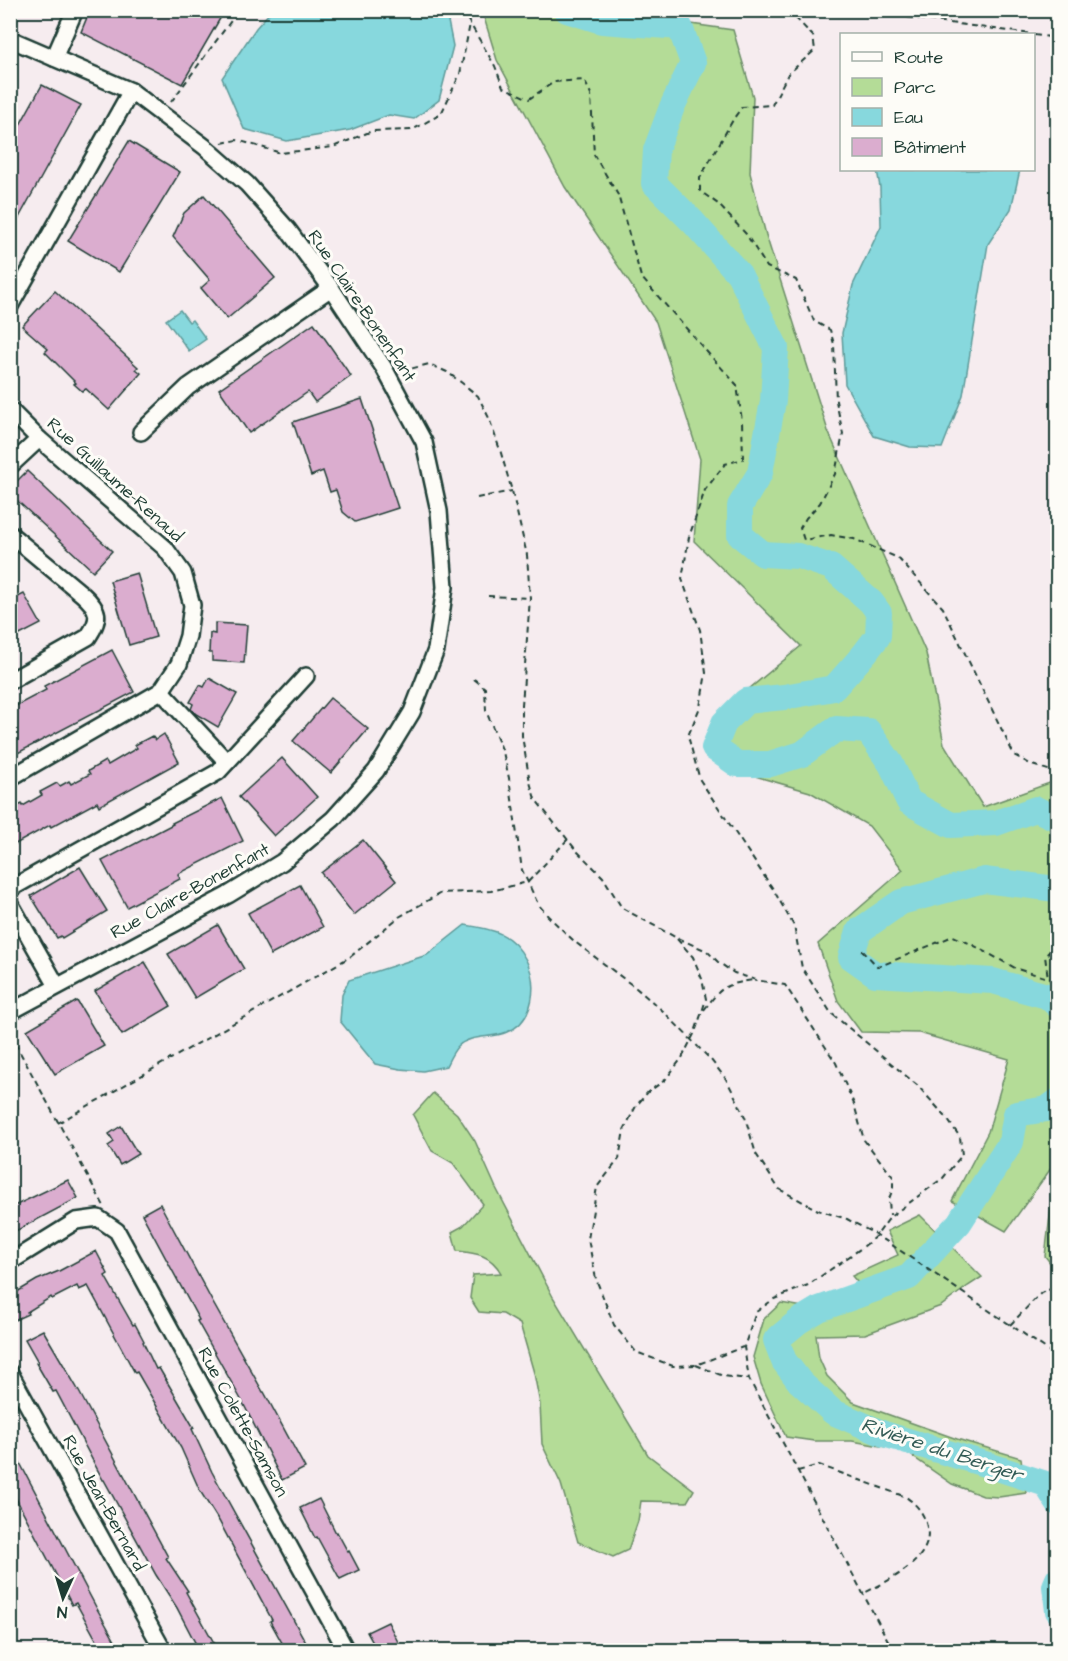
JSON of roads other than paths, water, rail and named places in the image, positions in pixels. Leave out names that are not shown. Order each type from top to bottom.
[{"type":"street","points":[[54,58],[75,10]]},
{"type":"street","name":"Rue Claire-Bonenfant","points":[[10,1012],[228,895],[282,862],[333,819],[376,771],[412,712],[436,650],[445,587],[439,511],[424,442],[388,374],[331,288],[281,222],[247,184],[205,147],[131,91],[15,42]]},
{"type":"street","points":[[10,306],[131,91]]},
{"type":"street","points":[[141,432],[188,387],[331,288]]},
{"type":"street","name":"Rue Guillaume-Renaud","points":[[10,410],[39,439],[165,548],[183,573],[192,605],[188,636],[179,664],[161,691],[10,778]]},
{"type":"street","points":[[10,466],[39,439]]},
{"type":"street","points":[[10,534],[92,602],[97,613],[96,625],[88,637],[10,681]]},
{"type":"street","points":[[10,889],[218,772],[306,676]]},
{"type":"street","points":[[161,691],[227,762]]},
{"type":"street","points":[[10,903],[57,986]]},
{"type":"street","name":"Rue Colette-Samson","points":[[10,1262],[76,1221],[108,1225],[345,1650]]},
{"type":"street","name":"Rue Jean-Bernard","points":[[10,1373],[163,1650]]},
{"type":"water","points":[[271,11],[446,11],[453,46],[439,100],[414,119],[389,115],[350,130],[287,141],[244,129],[222,78],[256,28]]},
{"type":"water","points":[[877,171],[1020,171],[1011,209],[988,244],[963,395],[942,448],[910,447],[874,436],[845,384],[842,333],[853,285],[881,226]]},
{"type":"water","points":[[180,310],[189,322],[192,320],[206,339],[189,351],[166,320]]},
{"type":"water","points":[[465,925],[501,934],[521,951],[530,969],[533,990],[532,1000],[523,1019],[507,1032],[463,1042],[454,1050],[446,1066],[423,1071],[375,1064],[340,1021],[342,995],[349,980],[427,955]]},
{"type":"waterway","name":"Rivière du Berger","points":[[567,10],[602,21],[680,27],[693,63],[672,107],[656,150],[654,183],[693,222],[739,274],[776,348],[773,401],[760,473],[740,506],[740,535],[763,554],[798,556],[831,567],[871,602],[879,613],[878,636],[834,688],[746,701],[724,723],[714,748],[737,764],[770,764],[802,754],[836,729],[868,731],[891,764],[909,802],[951,825],[996,823],[1036,809],[1058,819]]},
{"type":"waterway","name":"Rivière du Berger","points":[[1058,887],[1056,889],[984,880],[901,902],[859,931],[851,957],[875,974],[993,981],[1047,996],[1058,1006]]},
{"type":"waterway","name":"Rivière du Berger","points":[[1058,1101],[1047,1109],[1016,1114],[1011,1142],[959,1223],[909,1277],[819,1309],[799,1321],[776,1340],[784,1361],[800,1382],[833,1412],[884,1434],[1046,1484],[1058,1503]]},
{"type":"waterway","name":"Rivière du Berger","points":[[1058,1579],[1055,1586],[1058,1611]]}]
